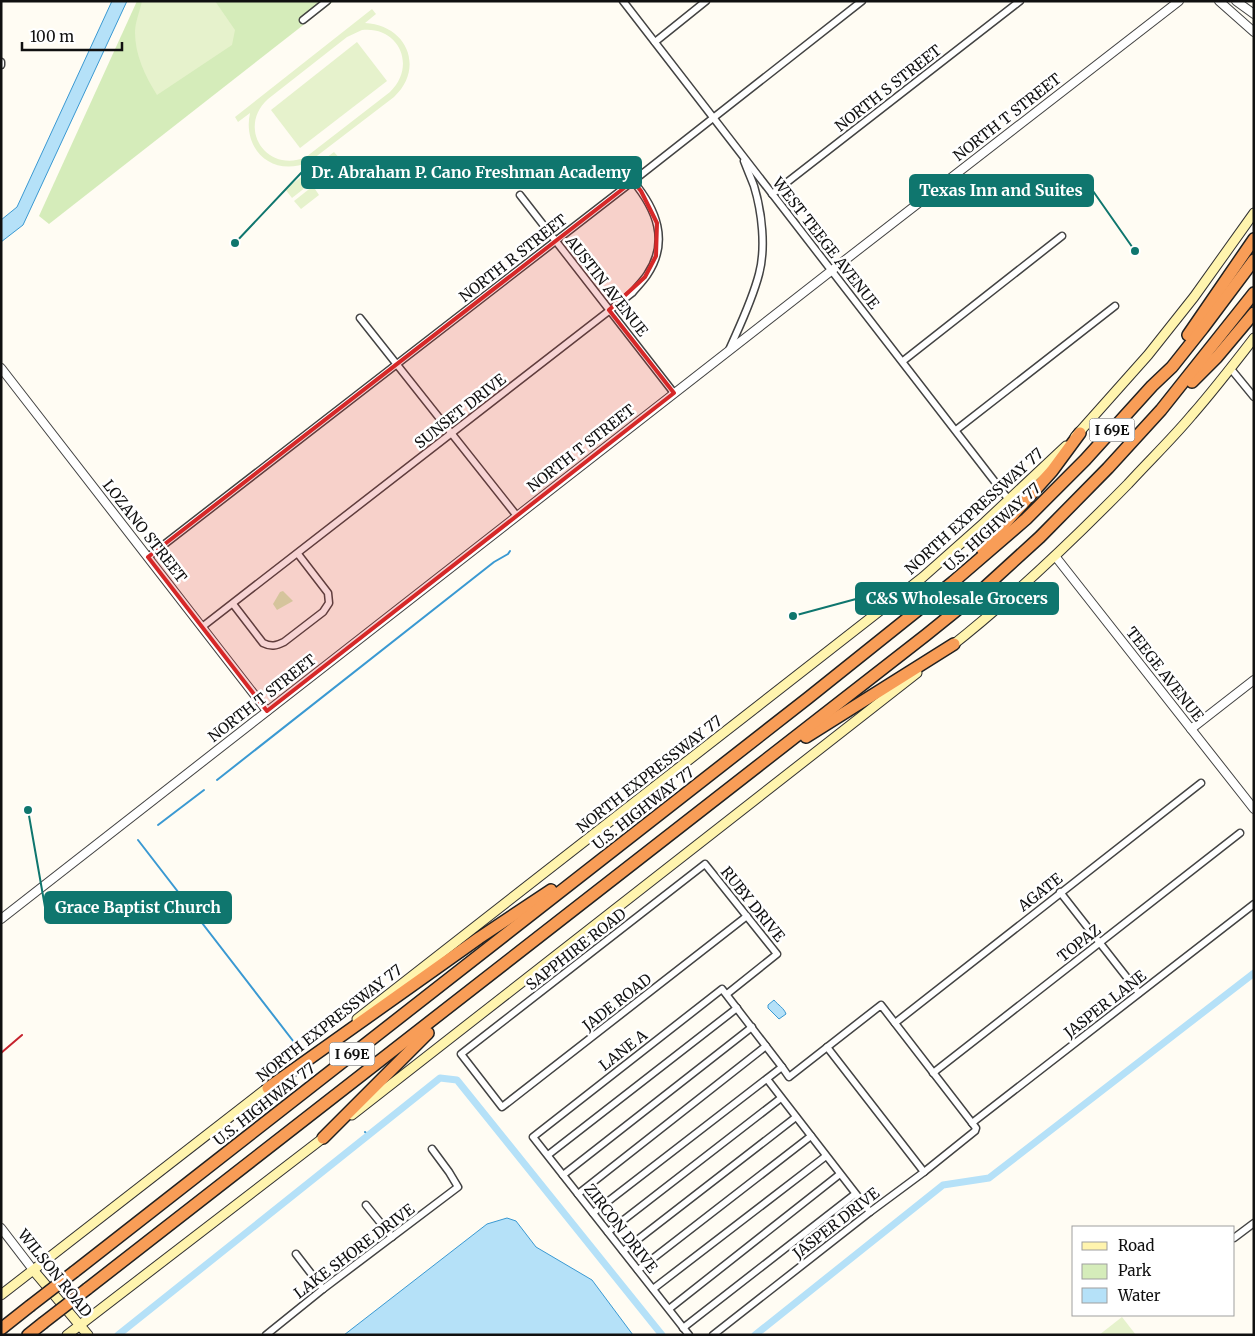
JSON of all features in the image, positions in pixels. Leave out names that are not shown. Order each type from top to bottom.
[{"type":"highway","points":[[1152,386],[1159,372],[1196,324],[1254,239]]},
{"type":"highway","name":"U.S. HIGHWAY 77","points":[[1,1329],[808,698],[953,582],[1026,519],[1085,460],[1152,386],[1172,367],[1254,260]]},
{"type":"highway","name":"I 69E","points":[[28,1335],[983,589],[1040,537],[1108,468],[1161,410],[1254,293]]},
{"type":"highway","points":[[1161,410],[1180,395],[1217,357],[1254,313]]},
{"type":"highway","points":[[953,582],[1052,471],[1080,432]]},
{"type":"highway","points":[[704,808],[807,736],[954,644]]},
{"type":"highway","points":[[268,1088],[479,938],[631,836]]},
{"type":"highway","points":[[323,1138],[419,1040],[520,952]]},
{"type":"main road","name":"NORTH EXPRESSWAY 77","points":[[1,1295],[915,583],[1009,500],[1080,432],[1148,355],[1194,298],[1254,213]]},
{"type":"main road","points":[[67,1335],[323,1138],[954,644],[1015,593],[1091,522],[1167,442],[1193,414],[1254,338]]},
{"type":"main road","name":"WILSON ROAD","points":[[34,1271],[88,1335]]},
{"type":"street","points":[[303,20],[327,1]]},
{"type":"street","name":"WEST TEEGE AVENUE","points":[[623,1],[1009,500]]},
{"type":"street","points":[[654,42],[706,1]]},
{"type":"street","name":"NORTH R STREET","points":[[148,557],[862,1]]},
{"type":"street","name":"NORTH S STREET","points":[[772,194],[1020,1]]},
{"type":"street","name":"NORTH T STREET","points":[[1,919],[831,270],[1179,1]]},
{"type":"street","points":[[1219,1],[1254,32]]},
{"type":"street","points":[[1236,1],[1254,14]]},
{"type":"street","points":[[728,351],[750,303],[760,272],[762,248],[760,210],[754,186],[741,153]]},
{"type":"street","name":"SUNSET DRIVE","points":[[202,627],[632,293],[645,278],[656,256],[659,239],[656,219],[648,201],[633,181]]},
{"type":"street","name":"AUSTIN AVENUE","points":[[520,195],[674,393]]},
{"type":"street","points":[[903,362],[1062,236]]},
{"type":"street","points":[[956,430],[1115,306]]},
{"type":"street","points":[[360,318],[516,516]]},
{"type":"street","name":"LOZANO STREET","points":[[1,368],[267,711]]},
{"type":"street","points":[[1230,369],[1254,397]]},
{"type":"street","points":[[233,604],[263,643],[273,646],[284,642],[323,612],[329,603],[328,593],[298,554]]},
{"type":"street","name":"TEEGE AVENUE","points":[[1055,556],[1254,809]]},
{"type":"street","points":[[1191,729],[1254,680]]},
{"type":"street","name":"AGATE","points":[[895,1023],[1201,782]]},
{"type":"street","name":"TOPAZ","points":[[933,1073],[1240,833]]},
{"type":"street","name":"RUBY DRIVE","points":[[705,864],[777,954],[727,994]]},
{"type":"street","name":"SAPPHIRE ROAD","points":[[502,1107],[461,1054],[705,864]]},
{"type":"street","points":[[1060,892],[1139,993]]},
{"type":"street","name":"JASPER LANE","points":[[972,1123],[1254,904]]},
{"type":"street","name":"JADE ROAD","points":[[502,1107],[747,916]]},
{"type":"street","name":"LANE A","points":[[533,1136],[722,988],[727,994]]},
{"type":"street","points":[[727,994],[790,1077],[881,1005],[972,1123]]},
{"type":"street","points":[[548,1156],[737,1008]]},
{"type":"street","points":[[563,1175],[752,1027]]},
{"type":"street","points":[[578,1194],[766,1046]]},
{"type":"street","points":[[827,1047],[924,1172]]},
{"type":"street","points":[[593,1213],[782,1067]]},
{"type":"street","points":[[767,1079],[870,1212]]},
{"type":"street","points":[[608,1232],[781,1098]]},
{"type":"street","points":[[623,1251],[796,1117]]},
{"type":"street","name":"JASPER DRIVE","points":[[713,1335],[975,1131],[976,1128],[972,1123]]},
{"type":"street","name":"ZIRCON DRIVE","points":[[533,1136],[689,1335]]},
{"type":"street","points":[[638,1270],[811,1136]]},
{"type":"street","name":"LAKE SHORE DRIVE","points":[[266,1335],[323,1289],[458,1187],[432,1150]]},
{"type":"street","points":[[653,1289],[826,1156]]},
{"type":"street","points":[[669,1310],[840,1174]]},
{"type":"street","points":[[683,1328],[855,1194]]},
{"type":"street","points":[[366,1205],[392,1237]]},
{"type":"street","points":[[1235,1237],[1254,1223]]},
{"type":"street","name":"WILSON ROAD","points":[[1,1228],[34,1271]]},
{"type":"street","points":[[296,1254],[323,1289]]},
{"type":"highlighted area","points":[[633,181],[641,191],[657,223],[656,256],[645,277],[609,310],[674,393],[267,711],[148,557]]},
{"type":"green space","points":[[137,1],[334,1],[49,224],[39,216]]},
{"type":"green space","points":[[142,1],[215,1],[235,30],[232,45],[157,95],[145,73],[135,41],[135,28]]},
{"type":"green space","points":[[372,9],[376,14],[365,23],[392,31],[407,50],[410,61],[408,73],[403,86],[394,97],[309,162],[296,166],[283,166],[272,163],[256,149],[251,139],[250,113],[238,122],[235,117]],"holes":[[[362,30],[375,30],[386,34],[394,41],[400,50],[403,60],[398,82],[390,92],[306,157],[292,161],[279,159],[268,154],[260,145],[256,135],[255,123],[259,111],[268,99],[347,37]]]},
{"type":"green space","points":[[357,42],[387,81],[300,148],[271,110]]},
{"type":"green space","points":[[334,152],[341,160],[322,175],[315,166]]},
{"type":"green space","points":[[304,175],[311,183],[292,198],[285,189]]},
{"type":"green space","points":[[313,186],[319,195],[301,209],[294,201]]},
{"type":"green space","points":[[283,591],[293,601],[277,610],[273,604],[280,592]]},
{"type":"green space","points":[[1122,1317],[1136,1335],[1099,1335]]},
{"type":"water","points":[[112,1],[127,1],[23,225],[1,242],[1,220],[17,207]]},
{"type":"water","points":[[774,1000],[786,1014],[779,1019],[768,1008],[768,1005]]},
{"type":"water","points":[[507,1218],[516,1221],[536,1247],[592,1280],[633,1335],[344,1335],[487,1224]]},
{"type":"waterway","points":[[217,780],[510,551]]},
{"type":"waterway","points":[[158,825],[204,790]]},
{"type":"waterway","points":[[138,840],[297,1046]]},
{"type":"waterway","points":[[755,1335],[943,1185],[989,1178],[1254,973]]},
{"type":"waterway","points":[[118,1335],[440,1078],[457,1080],[662,1335]]},
{"type":"waterway","points":[[365,1132],[368,1135]]},
{"type":"railway","points":[[1,1053],[22,1035]]},
{"type":"place","name":"Dr. Abraham P. Cano Freshman Academy","points":[[235,243]]},
{"type":"place","name":"Texas Inn and Suites","points":[[1135,251]]},
{"type":"place","name":"C&S Wholesale Grocers","points":[[793,616]]},
{"type":"place","name":"Grace Baptist Church","points":[[28,810]]}]
